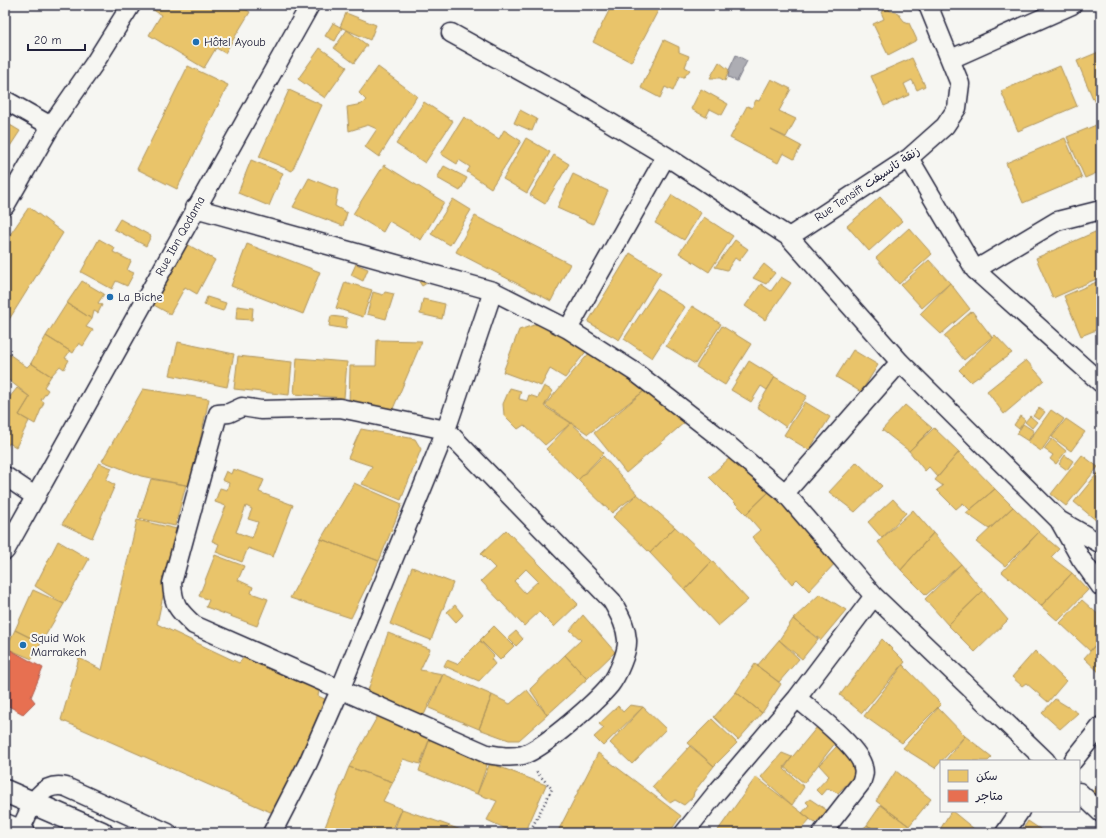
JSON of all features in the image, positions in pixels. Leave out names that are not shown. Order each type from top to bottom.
[{"type":"main road","points":[[5,792],[102,833]]},
{"type":"street","name":"Rue Ibn Qodama","points":[[5,551],[195,208],[310,5]]},
{"type":"street","points":[[928,5],[951,60],[1072,5]]},
{"type":"street","points":[[5,206],[51,126],[94,64],[128,6]]},
{"type":"street","points":[[451,33],[571,99],[666,156],[789,238],[900,362],[1059,520],[1101,544]]},
{"type":"street","name":"Rue Tensift زنقة تانسيفت","points":[[789,238],[910,158],[945,126],[957,108],[960,84],[951,60]]},
{"type":"street","points":[[5,100],[51,126]]},
{"type":"street","points":[[568,329],[666,156]]},
{"type":"street","points":[[910,158],[975,270],[1101,383]]},
{"type":"street","points":[[195,208],[493,291],[568,329],[636,372],[715,434],[785,493],[874,596],[1045,760]]},
{"type":"street","points":[[975,270],[1057,221],[1101,210]]},
{"type":"street","points":[[272,833],[308,763],[340,690],[446,430],[493,291]]},
{"type":"street","points":[[785,493],[900,362]]},
{"type":"street","points":[[242,407],[261,410],[340,408],[446,430],[612,601],[624,622],[628,642],[620,667],[610,684],[588,706],[541,746],[522,755],[505,757],[487,754],[194,625],[175,605],[172,583],[218,414],[229,413],[242,407]]},
{"type":"street","points":[[5,476],[36,497]]},
{"type":"street","points":[[1059,520],[1081,558],[1101,587]]},
{"type":"street","points":[[684,833],[717,792],[798,698],[874,596]]},
{"type":"street","points":[[798,698],[854,750],[864,767],[864,774],[861,782],[822,833]]},
{"type":"street","points":[[1074,760],[1101,726]]},
{"type":"street","points":[[17,830],[32,804],[40,794],[47,789],[58,785],[168,833]]},
{"type":"street","points":[[1080,793],[1101,813]]},
{"type":"street","points":[[1005,833],[1019,812]]},
{"type":"path","points":[[522,755],[552,789],[529,833]]},
{"type":"shaded area","points":[[736,55],[747,61],[737,81],[728,77],[729,70]]},
{"type":"building: سكن","name":"Hôtel Ayoub","points":[[155,5],[242,5],[241,7],[250,12],[225,53],[216,48],[204,68],[149,35],[161,15],[152,9]]},
{"type":"building: سكن","points":[[612,5],[661,5],[631,62],[593,42]]},
{"type":"building: سكن","points":[[888,8],[890,11],[897,12],[904,21],[909,23],[917,40],[888,55],[873,24],[884,19],[881,12]]},
{"type":"building: سكن","points":[[346,13],[376,25],[370,40],[340,27]]},
{"type":"building: سكن","points":[[333,23],[342,28],[335,41],[325,36]]},
{"type":"building: سكن","points":[[347,30],[367,45],[354,63],[334,48]]},
{"type":"building: سكن","points":[[664,40],[679,47],[679,52],[689,56],[685,67],[690,70],[684,77],[679,77],[673,91],[665,87],[660,98],[641,88]]},
{"type":"building: سكن","points":[[320,48],[347,67],[325,98],[298,79]]},
{"type":"building: سكن","points":[[1101,51],[1101,98],[1094,101],[1077,61]]},
{"type":"building: سكن","points":[[912,58],[925,86],[917,90],[912,80],[904,84],[909,95],[884,106],[871,76]]},
{"type":"building: سكن","points":[[719,62],[729,70],[725,81],[720,78],[710,78]]},
{"type":"building: سكن","points":[[188,66],[228,85],[177,189],[137,169]]},
{"type":"building: سكن","points":[[1060,66],[1077,106],[1018,131],[1001,91]]},
{"type":"building: سكن","points":[[378,67],[417,96],[379,157],[365,147],[377,129],[368,125],[349,131],[347,107],[362,104],[366,100],[359,93]]},
{"type":"building: سكن","points":[[771,79],[791,89],[779,111],[796,119],[786,137],[771,130],[801,146],[794,159],[783,153],[778,163],[730,138],[747,106],[752,108],[756,100],[759,101]]},
{"type":"building: سكن","points":[[701,89],[728,104],[722,115],[710,109],[706,117],[691,109]]},
{"type":"building: سكن","points":[[289,90],[322,105],[292,171],[259,157]]},
{"type":"building: سكن","points":[[424,102],[453,121],[425,163],[396,144]]},
{"type":"building: سكن","points":[[520,110],[537,119],[532,131],[514,123]]},
{"type":"building: سكن","points":[[464,117],[499,139],[504,130],[521,141],[491,188],[467,172],[470,167],[459,160],[457,164],[441,154]]},
{"type":"building: سكن","points":[[5,122],[20,131],[5,154]]},
{"type":"building: سكن","points":[[1101,123],[1101,171],[1085,178],[1067,137]]},
{"type":"building: سكن","points":[[526,138],[550,152],[527,193],[503,179]]},
{"type":"building: سكن","points":[[1065,138],[1082,178],[1023,203],[1006,163]]},
{"type":"building: سكن","points":[[554,155],[569,164],[545,204],[530,195]]},
{"type":"building: سكن","points":[[251,160],[283,173],[269,206],[238,193]]},
{"type":"building: سكن","points":[[384,165],[444,202],[421,240],[389,221],[383,232],[353,214]]},
{"type":"building: سكن","points":[[444,166],[467,178],[460,191],[437,178]]},
{"type":"building: سكن","points":[[573,174],[608,191],[593,224],[557,208]]},
{"type":"building: سكن","points":[[309,178],[338,190],[335,206],[347,213],[343,226],[293,207]]},
{"type":"building: سكن","points":[[672,195],[701,213],[684,240],[655,223]]},
{"type":"building: سكن","points":[[880,197],[902,221],[869,251],[847,226]]},
{"type":"building: سكن","points":[[453,199],[471,210],[450,245],[431,234]]},
{"type":"building: سكن","points":[[29,207],[63,233],[5,326],[5,242]]},
{"type":"building: سكن","points":[[475,216],[570,264],[551,301],[456,252]]},
{"type":"building: سكن","points":[[704,217],[733,236],[709,272],[679,253]]},
{"type":"building: سكن","points":[[120,219],[151,236],[146,246],[114,229]]},
{"type":"building: سكن","points":[[909,228],[932,254],[899,284],[876,258]]},
{"type":"building: سكن","points":[[1095,232],[1101,246],[1101,277],[1053,298],[1036,258]]},
{"type":"building: سكن","points":[[99,239],[115,248],[113,252],[131,261],[127,270],[134,273],[127,286],[116,281],[112,289],[81,272]]},
{"type":"building: سكن","points":[[735,240],[748,249],[739,261],[735,258],[727,270],[715,267]]},
{"type":"building: سكن","points":[[185,243],[215,260],[197,294],[185,287],[170,314],[152,304]]},
{"type":"building: سكن","points":[[247,244],[320,272],[303,314],[231,286]]},
{"type":"building: سكن","points":[[630,253],[661,272],[619,340],[588,322]]},
{"type":"building: سكن","points":[[929,260],[950,283],[922,308],[901,285]]},
{"type":"building: سكن","points":[[356,264],[368,269],[363,281],[351,275]]},
{"type":"building: سكن","points":[[764,264],[775,273],[766,284],[753,278]]},
{"type":"building: سكن","points":[[426,275],[430,281],[422,286],[418,280]]},
{"type":"building: سكن","points":[[781,277],[791,283],[765,320],[745,306],[761,284],[771,291]]},
{"type":"building: سكن","points":[[1101,280],[1101,328],[1081,336],[1064,296]]},
{"type":"building: سكن","points":[[82,281],[104,294],[98,303],[102,305],[98,313],[94,311],[92,319],[67,303]]},
{"type":"building: سكن","points":[[345,282],[372,290],[363,317],[336,308]]},
{"type":"building: سكن","points":[[950,283],[970,309],[941,334],[920,314]]},
{"type":"building: سكن","points":[[657,289],[685,307],[652,358],[624,339]]},
{"type":"building: سكن","points":[[373,292],[383,295],[385,292],[394,294],[386,319],[367,314]]},
{"type":"building: سكن","points":[[207,297],[226,303],[223,311],[204,305]]},
{"type":"building: سكن","points":[[423,299],[445,304],[442,319],[420,314]]},
{"type":"building: سكن","points":[[67,303],[92,319],[86,327],[93,330],[83,346],[79,343],[73,353],[46,336]]},
{"type":"building: سكن","points":[[237,306],[253,308],[252,320],[236,319]]},
{"type":"building: سكن","points":[[692,306],[721,324],[695,364],[666,346]]},
{"type":"building: سكن","points":[[972,311],[992,337],[964,360],[944,336]]},
{"type":"building: سكن","points":[[331,316],[347,318],[346,329],[329,326]]},
{"type":"building: سكن","points":[[543,322],[588,349],[565,378],[550,369],[541,386],[503,372],[519,330]]},
{"type":"building: سكن","points":[[722,326],[751,344],[725,385],[696,367]]},
{"type":"building: سكن","points":[[995,335],[1012,353],[971,382],[959,370]]},
{"type":"building: سكن","points":[[46,336],[70,351],[65,358],[69,360],[64,369],[60,366],[51,376],[31,363]]},
{"type":"building: سكن","points":[[377,340],[422,341],[392,411],[349,405],[350,366],[376,366]]},
{"type":"building: سكن","points":[[178,342],[234,354],[227,387],[170,375]]},
{"type":"building: سكن","points":[[853,350],[878,365],[861,392],[836,377]]},
{"type":"building: سكن","points":[[591,351],[644,391],[588,434],[545,405]]},
{"type":"building: سكن","points":[[9,354],[27,367],[31,363],[51,376],[44,387],[48,390],[41,400],[44,402],[35,424],[19,415],[30,397],[5,377],[5,360]]},
{"type":"building: سكن","points":[[238,356],[292,362],[289,395],[234,389]]},
{"type":"building: سكن","points":[[297,358],[347,362],[344,398],[294,394]]},
{"type":"building: سكن","points":[[1026,360],[1044,380],[1004,414],[987,391]]},
{"type":"building: سكن","points":[[749,361],[775,377],[767,390],[761,386],[751,402],[731,390]]},
{"type":"building: سكن","points":[[775,377],[807,396],[786,427],[757,407]]},
{"type":"building: سكن","points":[[544,386],[553,391],[544,406],[571,423],[545,445],[524,425],[518,429],[504,415],[503,404],[510,388],[521,391],[519,399],[527,401],[529,395],[538,398]]},
{"type":"building: سكن","points":[[17,388],[30,397],[19,415],[29,421],[16,447],[9,443],[5,451],[5,396],[9,398]]},
{"type":"building: سكن","points":[[143,389],[209,399],[190,486],[141,476],[102,461]]},
{"type":"building: سكن","points":[[644,391],[685,422],[626,473],[594,433]]},
{"type":"building: سكن","points":[[805,402],[830,417],[809,450],[784,435]]},
{"type":"building: سكن","points":[[905,405],[932,428],[909,451],[882,430]]},
{"type":"building: سكن","points":[[1039,408],[1045,412],[1039,420],[1033,416]]},
{"type":"building: سكن","points":[[1051,410],[1064,419],[1041,451],[1028,442]]},
{"type":"building: سكن","points":[[1020,416],[1025,420],[1019,429],[1014,425]]},
{"type":"building: سكن","points":[[1030,416],[1037,422],[1032,428],[1025,422]]},
{"type":"building: سكن","points":[[1066,419],[1085,432],[1071,451],[1052,437]]},
{"type":"building: سكن","points":[[571,423],[604,453],[578,480],[546,449]]},
{"type":"building: سكن","points":[[1023,424],[1034,431],[1028,441],[1017,434]]},
{"type":"building: سكن","points":[[934,428],[959,452],[938,477],[929,467],[925,471],[909,451]]},
{"type":"building: سكن","points":[[361,429],[415,439],[421,449],[401,500],[362,484],[372,466],[348,458]]},
{"type":"building: سكن","points":[[1052,439],[1066,451],[1056,464],[1050,459],[1053,455],[1044,449]]},
{"type":"building: سكن","points":[[959,452],[995,489],[970,510],[963,503],[956,509],[937,490],[943,486],[935,480]]},
{"type":"building: سكن","points":[[733,455],[771,490],[746,514],[709,477]]},
{"type":"building: سكن","points":[[1065,455],[1073,461],[1067,470],[1059,464]]},
{"type":"building: سكن","points":[[1082,455],[1098,467],[1066,506],[1051,494]]},
{"type":"building: سكن","points":[[603,456],[637,494],[612,513],[578,480]]},
{"type":"building: سكن","points":[[857,462],[882,486],[855,512],[829,492]]},
{"type":"building: سكن","points":[[99,463],[112,468],[106,480],[115,485],[92,538],[62,524]]},
{"type":"building: سكن","points":[[233,469],[264,480],[259,492],[293,505],[273,557],[248,548],[242,562],[216,552],[219,544],[212,541],[226,506],[215,502],[220,488],[227,490],[229,483],[222,480],[226,471],[231,474]],"holes":[[[246,506],[252,509],[248,519],[258,522],[252,538],[236,532]]]},
{"type":"building: سكن","points":[[1101,469],[1101,519],[1098,522],[1074,502]]},
{"type":"building: سكن","points":[[151,479],[186,485],[175,526],[138,518]]},
{"type":"building: سكن","points":[[354,483],[402,504],[379,561],[321,539]]},
{"type":"building: سكن","points":[[995,489],[1013,507],[989,529],[966,513]]},
{"type":"building: سكن","points":[[771,490],[838,560],[809,591],[797,579],[792,584],[752,537],[760,530],[746,514]]},
{"type":"building: سكن","points":[[637,494],[675,527],[650,553],[613,517]]},
{"type":"building: سكن","points":[[893,499],[906,513],[882,538],[868,522]]},
{"type":"building: سكن","points":[[1013,507],[1039,532],[1005,566],[976,542]]},
{"type":"building: سكن","points":[[913,510],[933,533],[901,570],[878,542]]},
{"type":"building: سكن","points":[[137,520],[177,529],[157,624],[239,663],[246,655],[320,686],[318,696],[327,700],[275,814],[61,720],[79,658],[102,670]]},
{"type":"building: سكن","points":[[675,527],[712,561],[685,590],[650,553]]},
{"type":"building: سكن","points":[[506,530],[578,604],[554,627],[539,612],[524,626],[481,581],[495,568],[481,554]],"holes":[[[526,569],[538,581],[525,593],[514,581]]]},
{"type":"building: سكن","points":[[1039,532],[1059,549],[1051,557],[1072,573],[1041,606],[1002,572]]},
{"type":"building: سكن","points":[[933,533],[961,564],[926,595],[901,570]]},
{"type":"building: سكن","points":[[321,539],[379,561],[351,618],[290,598]]},
{"type":"building: سكن","points":[[58,541],[89,559],[64,604],[35,586]]},
{"type":"building: سكن","points":[[215,555],[244,566],[238,580],[253,587],[251,593],[268,599],[257,626],[206,607],[209,600],[199,596]]},
{"type":"building: سكن","points":[[712,561],[748,600],[718,626],[685,590]]},
{"type":"building: سكن","points":[[961,564],[983,591],[948,625],[925,599]]},
{"type":"building: سكن","points":[[412,567],[453,583],[431,640],[390,624]]},
{"type":"building: سكن","points":[[1072,573],[1088,590],[1058,621],[1041,606]]},
{"type":"building: سكن","points":[[33,590],[64,604],[41,643],[15,630]]},
{"type":"building: سكن","points":[[983,591],[1008,620],[975,652],[948,625]]},
{"type":"building: سكن","points":[[820,594],[846,610],[821,640],[793,619]]},
{"type":"building: سكن","points":[[1082,600],[1101,617],[1101,637],[1090,651],[1060,623]]},
{"type":"building: سكن","points":[[455,605],[463,615],[456,622],[447,612]]},
{"type":"building: سكن","points":[[583,615],[615,652],[587,679],[565,655],[581,640],[570,630]]},
{"type":"building: سكن","points":[[793,619],[818,639],[802,659],[779,640]]},
{"type":"building: سكن","points":[[494,626],[514,646],[500,660],[480,640]]},
{"type":"building: سكن","name":"Squid Wok Marrakech","points":[[15,630],[41,643],[32,659],[6,648]]},
{"type":"building: سكن","points":[[516,631],[523,639],[516,646],[508,638]]},
{"type":"building: سكن","points":[[388,633],[430,649],[420,670],[443,674],[424,715],[366,696]]},
{"type":"building: سكن","points":[[882,639],[905,662],[862,713],[840,695]]},
{"type":"building: سكن","points":[[1101,639],[1101,674],[1084,658]]},
{"type":"building: سكن","points":[[779,640],[799,659],[779,682],[757,666]]},
{"type":"building: سكن","points":[[480,641],[494,656],[491,659],[495,664],[479,681],[444,666],[447,660],[457,664]]},
{"type":"building: سكن","points":[[1035,651],[1066,681],[1048,702],[1026,683],[1022,686],[1012,677]]},
{"type":"building: سكن","points":[[565,655],[587,679],[547,715],[530,689]]},
{"type":"building: سكن","points":[[755,664],[781,684],[762,713],[736,692]]},
{"type":"building: سكن","points":[[903,665],[941,704],[902,743],[864,716]]},
{"type":"building: سكن","points":[[443,674],[492,695],[479,729],[429,708]]},
{"type":"building: سكن","points":[[527,690],[547,715],[519,740],[509,740],[479,729],[492,695],[510,704]]},
{"type":"building: سكن","points":[[736,692],[762,713],[738,740],[714,717]]},
{"type":"building: سكن","points":[[1055,699],[1078,713],[1060,729],[1042,713]]},
{"type":"building: سكن","points":[[630,705],[643,707],[603,746],[594,737],[604,728],[599,724],[618,706],[623,712]]},
{"type":"building: سكن","points":[[643,707],[666,729],[632,764],[610,743]]},
{"type":"building: سكن","points":[[938,708],[965,736],[942,760],[940,760],[940,763],[935,768],[903,748]]},
{"type":"building: سكن","points":[[380,712],[431,735],[420,764],[403,759],[393,782],[349,767]]},
{"type":"building: سكن","points":[[712,719],[737,743],[714,766],[688,743]]},
{"type":"building: سكن","points":[[817,727],[836,742],[804,783],[784,767]]},
{"type":"building: سكن","points":[[431,735],[489,759],[477,794],[419,771]]},
{"type":"building: سكن","points":[[965,736],[992,757],[989,760],[946,760]]},
{"type":"building: سكن","points":[[690,746],[714,766],[694,792],[693,797],[684,805],[675,800],[670,803],[652,787]]},
{"type":"building: سكن","points":[[837,746],[863,767],[838,793],[827,788],[821,795],[816,790],[829,776],[819,765]]},
{"type":"building: سكن","points":[[598,753],[681,816],[669,833],[557,833]]},
{"type":"building: سكن","points":[[782,753],[792,757],[784,769],[804,787],[792,805],[761,777]]},
{"type":"building: سكن","points":[[490,763],[546,785],[525,833],[515,833],[487,820],[497,801],[477,794]]},
{"type":"building: سكن","points":[[349,767],[393,782],[383,801],[402,809],[391,833],[323,832]]},
{"type":"building: سكن","points":[[896,771],[931,799],[909,826],[876,801]]},
{"type":"building: سكن","points":[[756,777],[810,819],[798,833],[716,833]]},
{"type":"building: سكن","points":[[1101,783],[1101,804],[1090,794]]},
{"type":"building: سكن","points":[[810,799],[828,811],[815,823],[802,813],[809,805],[806,802]]},
{"type":"building: سكن","points":[[881,805],[909,826],[904,833],[880,833],[867,825]]},
{"type":"building: سكن","points":[[402,809],[464,831],[463,833],[393,833]]},
{"type":"building: سكن","points":[[950,812],[953,812],[979,833],[938,833]]},
{"type":"building: سكن","points":[[1028,821],[1046,833],[1020,833]]},
{"type":"building: سكن","points":[[867,825],[880,833],[858,833]]},
{"type":"building: متاجر","points":[[5,647],[43,668],[31,697],[35,702],[23,714],[5,704]]},
{"type":"place","name":"Hôtel Ayoub","points":[[196,42]]},
{"type":"place","name":"La Biche","points":[[110,297]]},
{"type":"place","name":"Squid Wok Marrakech","points":[[23,645]]}]
